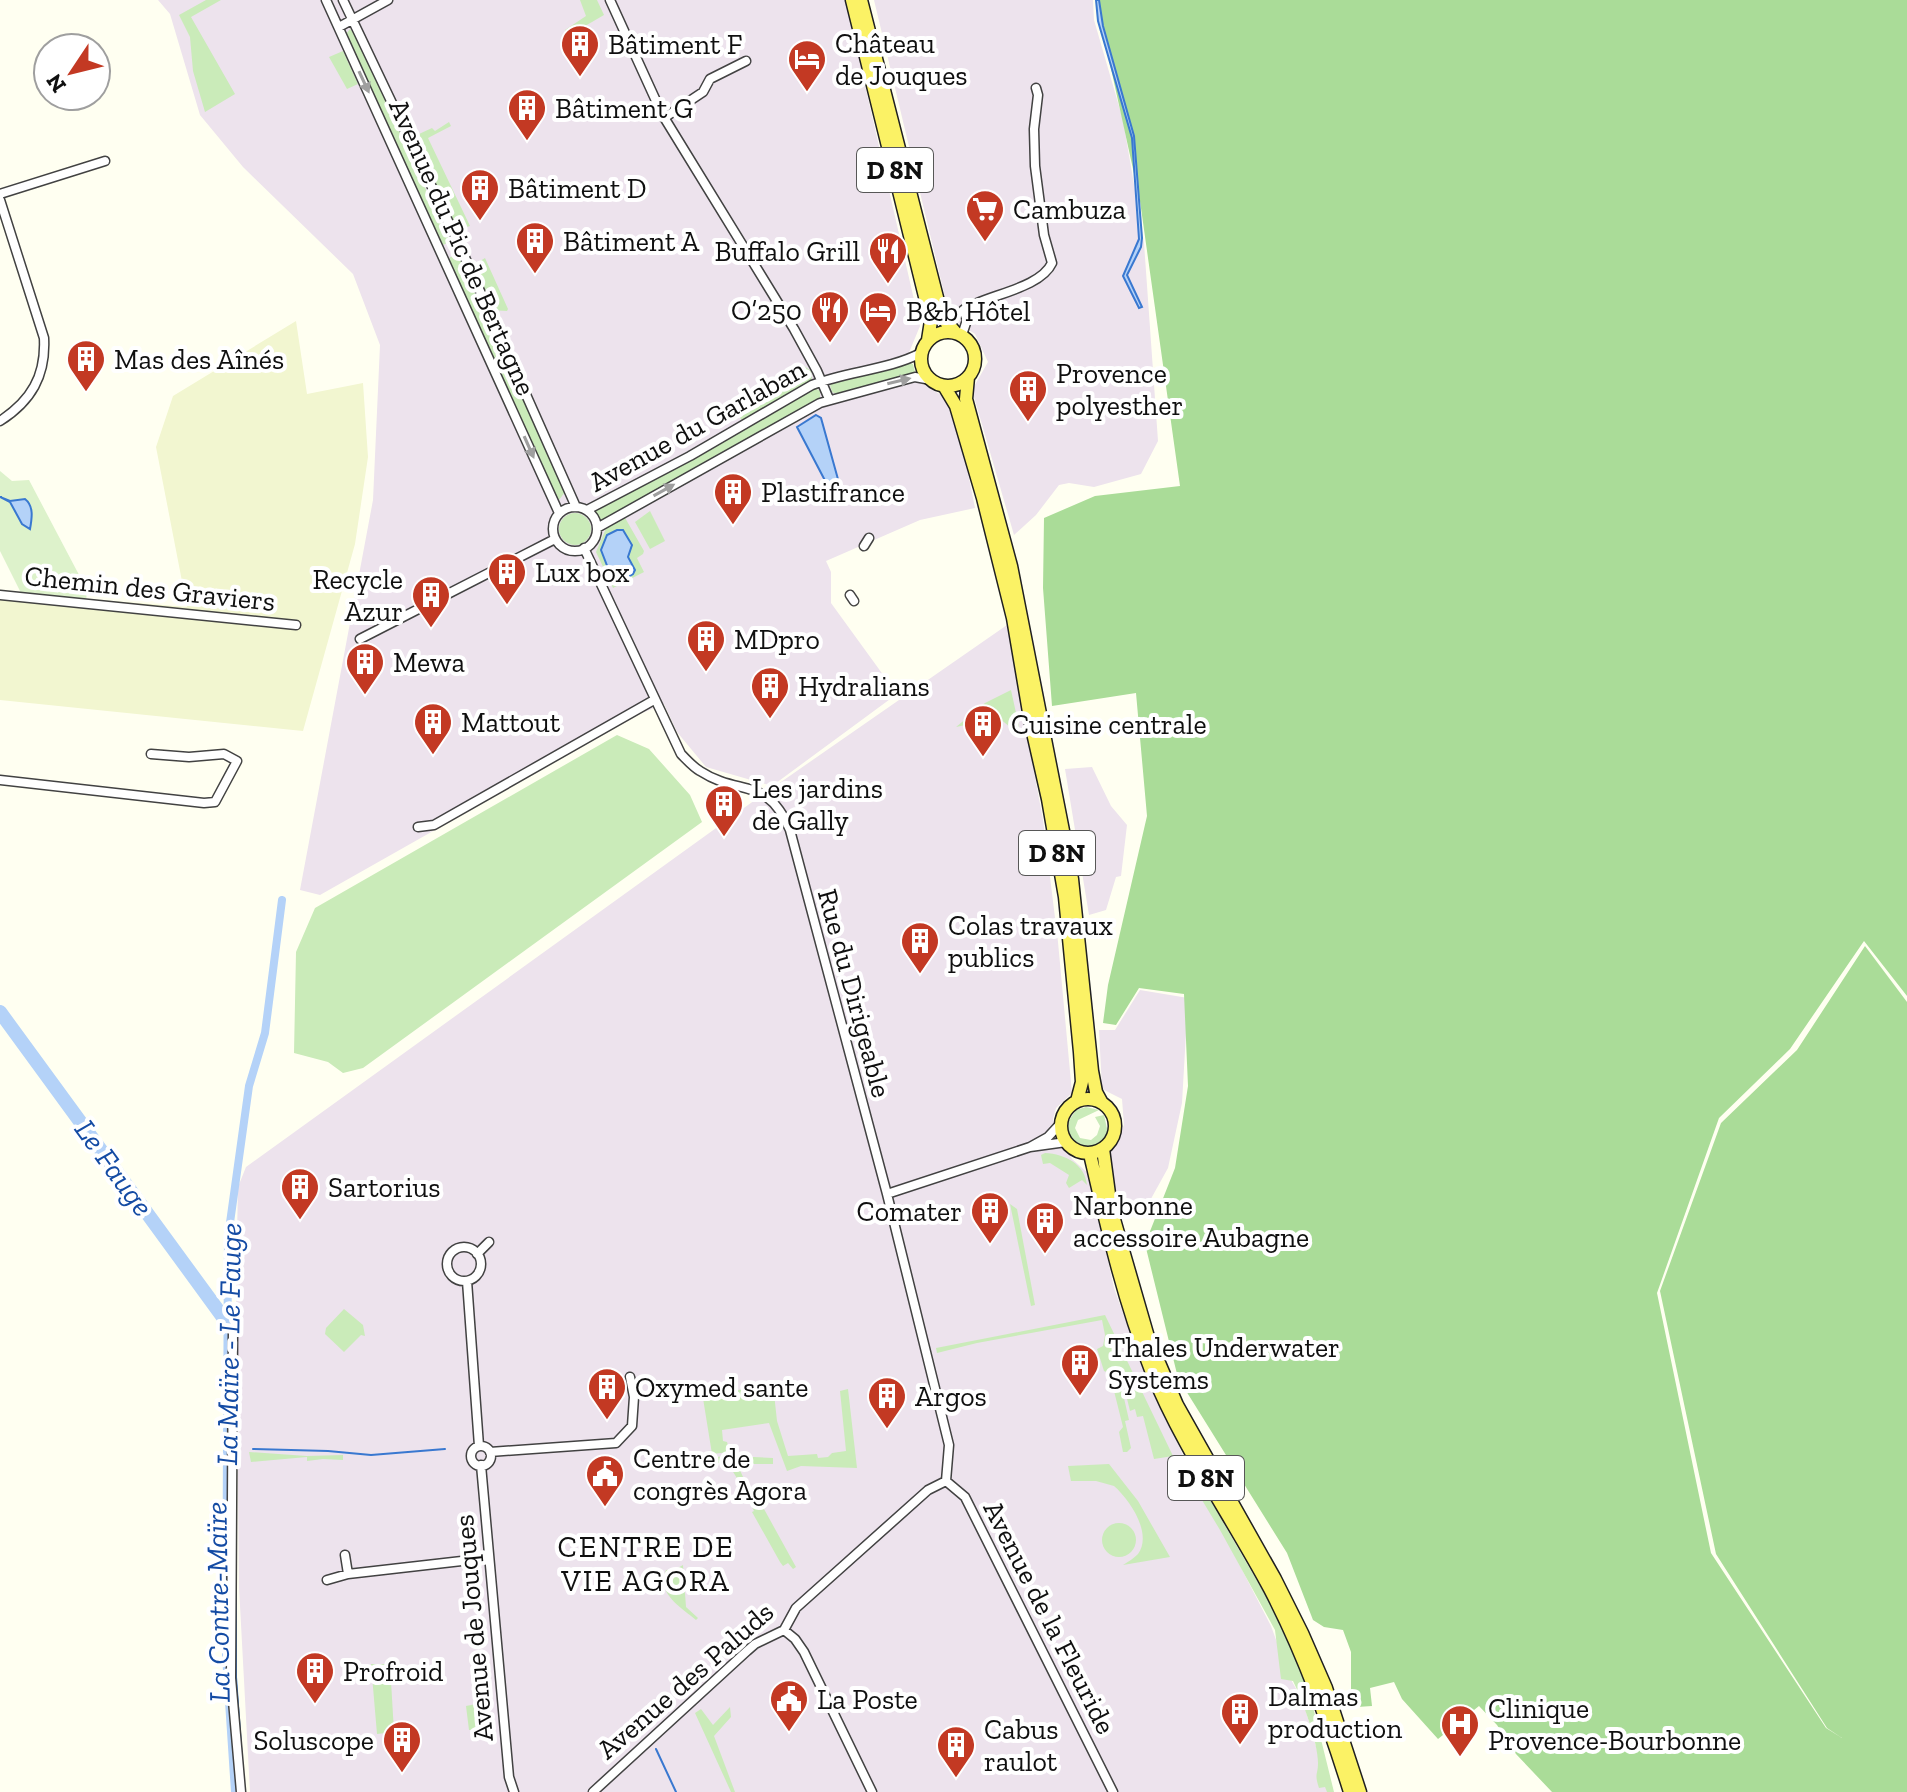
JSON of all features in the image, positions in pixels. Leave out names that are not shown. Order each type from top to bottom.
[{"type":"main road","name":"D 8N","points":[[852,0],[931,321],[928,340]]},
{"type":"main road","name":"D 8n","points":[[861,0],[942,317],[959,334]]},
{"type":"main road","points":[[941,332],[959,334],[969,341],[975,363],[968,377],[957,385],[944,386],[931,380],[922,368],[921,353],[928,340],[941,332]]},
{"type":"main road","name":"D 8N","points":[[968,377],[966,399],[1024,626],[1072,879],[1092,1071],[1096,1092],[1102,1103]]},
{"type":"main road","name":"D 8N","points":[[944,386],[960,419],[1010,606],[1065,897],[1082,1082],[1077,1101]]},
{"type":"main road","points":[[1077,1101],[1102,1103],[1112,1114],[1115,1129],[1111,1140],[1103,1149],[1090,1154],[1076,1151],[1066,1142],[1061,1123],[1066,1111],[1077,1101]]},
{"type":"main road","name":"D 8N","points":[[1103,1149],[1111,1209],[1148,1337],[1177,1405],[1302,1633],[1326,1688],[1360,1792]]},
{"type":"main road","name":"D 8N","points":[[1090,1154],[1122,1288],[1152,1372],[1199,1465],[1294,1636],[1326,1717],[1350,1792]]},
{"type":"street","name":"Avenue du Pic de Bertagne","points":[[326,0],[559,513]]},
{"type":"street","name":"Avenue du Pic de Bertagne","points":[[343,0],[459,244],[576,507]]},
{"type":"street","points":[[339,27],[388,0]]},
{"type":"street","points":[[610,0],[664,118],[794,329],[829,399]]},
{"type":"street","points":[[664,118],[703,92],[710,79],[746,61]]},
{"type":"street","points":[[959,334],[967,320],[963,310],[1042,275],[1052,263],[1044,235],[1034,153],[1036,88]]},
{"type":"street","points":[[0,194],[105,161]]},
{"type":"street","points":[[0,200],[44,338],[41,374],[30,395],[0,421]]},
{"type":"street","points":[[442,253],[459,244]]},
{"type":"street","name":"Avenue du Garlaban","points":[[587,510],[822,382],[908,360],[921,353]]},
{"type":"street","name":"Avenue du Garlaban","points":[[597,528],[829,399],[915,377],[931,380]]},
{"type":"street","points":[[576,507],[587,510],[597,528],[593,540],[584,548],[568,549],[555,539],[554,523],[559,513],[576,507]]},
{"type":"street","points":[[360,639],[555,539]]},
{"type":"street","points":[[418,827],[434,825],[654,700],[584,548]]},
{"type":"street","name":"Chemin des Graviers","points":[[0,595],[296,625]]},
{"type":"street","name":"Rue du Dirigeable","points":[[654,700],[681,754],[699,771],[720,781],[757,790],[777,805],[790,830],[887,1194]]},
{"type":"street","points":[[0,780],[204,803],[215,802],[237,761],[224,754],[189,757],[151,754]]},
{"type":"street","points":[[1030,1147],[1048,1137],[1061,1123]]},
{"type":"street","points":[[887,1194],[1030,1147],[1066,1142]]},
{"type":"street","name":"Avenue de la Fleuride","points":[[887,1194],[949,1445],[946,1481],[965,1497],[1113,1792]]},
{"type":"street","points":[[477,1254],[489,1242]]},
{"type":"street","points":[[463,1247],[473,1250],[481,1262],[479,1271],[467,1281],[461,1281],[447,1269],[451,1252],[463,1247]]},
{"type":"street","points":[[467,1281],[479,1446]]},
{"type":"street","points":[[233,1329],[231,1678],[241,1792]]},
{"type":"street","points":[[490,1452],[488,1462],[481,1465],[471,1457],[472,1451],[479,1446],[490,1452],[616,1443],[632,1426],[634,1397],[630,1377]]},
{"type":"street","name":"Avenue de Jouques","points":[[481,1465],[509,1777],[515,1790]]},
{"type":"street","name":"Avenue des Paluds","points":[[586,1792],[595,1789],[755,1644],[784,1630],[796,1608],[928,1490],[946,1481]]},
{"type":"street","points":[[345,1555],[348,1574]]},
{"type":"street","points":[[327,1580],[348,1574],[488,1558]]},
{"type":"street","points":[[784,1630],[804,1652],[872,1792]]},
{"type":"shaded area","points":[[158,0],[846,0],[856,33],[860,63],[920,326],[908,355],[918,381],[946,398],[966,463],[975,508],[920,520],[826,561],[831,572],[831,603],[897,694],[772,786],[706,767],[677,732],[664,704],[642,713],[320,895],[300,890],[373,500],[380,345],[353,274],[243,167],[200,115],[170,14]]},
{"type":"shaded area","points":[[874,0],[1093,0],[1094,20],[1123,120],[1144,243],[1158,441],[1141,474],[1094,487],[1069,483],[1059,485],[1036,515],[1014,535],[972,390],[988,362],[975,334],[950,318]]},
{"type":"shaded area","points":[[1007,625],[1043,820],[1058,942],[1072,1093],[1056,1108],[1053,1119],[1072,1159],[1089,1174],[1114,1288],[1143,1369],[1183,1455],[1271,1626],[1290,1678],[1303,1701],[1329,1792],[250,1792],[239,1587],[236,1283],[238,1187],[246,1167],[755,800]]},
{"type":"shaded area","points":[[1092,767],[1111,806],[1127,825],[1121,876],[1116,877],[1106,910],[1089,915],[1065,769]]},
{"type":"shaded area","points":[[1140,990],[1188,998],[1182,1103],[1168,1168],[1147,1206],[1120,1215],[1109,1155],[1124,1125],[1122,1099],[1102,1089],[1099,1030],[1115,1030]]},
{"type":"green space","points":[[206,0],[221,0],[191,17],[235,94],[205,112],[193,71],[190,37],[179,15]]},
{"type":"green space","points":[[580,0],[597,0],[604,15],[568,36],[565,30],[586,16]]},
{"type":"green space","points":[[1096,0],[1907,0],[1907,996],[1864,941],[1790,1049],[1719,1118],[1657,1293],[1711,1553],[1826,1728],[1842,1738],[1827,1728],[1716,1554],[1660,1291],[1721,1123],[1797,1050],[1865,946],[1907,1002],[1907,1792],[1552,1792],[1516,1754],[1497,1725],[1479,1706],[1438,1739],[1402,1699],[1394,1682],[1370,1688],[1372,1706],[1357,1707],[1351,1697],[1351,1652],[1343,1630],[1324,1627],[1313,1620],[1287,1553],[1178,1378],[1145,1244],[1175,1168],[1188,1086],[1184,994],[1139,988],[1116,1025],[1103,1023],[1108,985],[1147,816],[1136,693],[1052,706],[1043,588],[1044,518],[1095,496],[1180,486],[1140,201]]},
{"type":"green space","points":[[350,29],[355,34],[448,238],[443,245],[346,34]]},
{"type":"green space","points":[[343,51],[358,84],[347,89],[329,57]]},
{"type":"green space","points":[[449,122],[451,126],[428,138],[470,226],[457,230],[429,169],[432,164],[430,158],[420,154],[416,143],[419,134],[432,128],[435,131]]},
{"type":"green space","points":[[450,257],[460,259],[565,492],[559,500],[448,263]]},
{"type":"green space","points":[[485,258],[507,311],[490,310],[472,266]]},
{"type":"green space","points":[[296,321],[307,394],[363,383],[368,457],[355,544],[303,731],[0,700],[0,592],[187,607],[156,447],[173,396]]},
{"type":"green space","points":[[913,364],[915,372],[907,376],[837,394],[832,392],[830,385],[834,380]]},
{"type":"green space","points":[[803,365],[811,371],[812,378],[805,387],[742,421],[738,414],[776,395],[784,375]]},
{"type":"green space","points":[[815,388],[820,391],[820,400],[601,522],[594,510]]},
{"type":"green space","points":[[0,471],[12,481],[29,480],[87,590],[86,602],[22,595],[0,551]]},
{"type":"green space","points":[[650,511],[665,541],[650,549],[635,522]]},
{"type":"green space","points":[[575,513],[586,518],[591,529],[586,540],[575,545],[564,540],[559,529],[564,518]]},
{"type":"green space","points":[[624,516],[644,551],[637,558],[644,572],[613,588],[596,552],[607,526]]},
{"type":"green space","points":[[1011,690],[1020,731],[1016,732],[999,718],[956,727],[985,703]]},
{"type":"green space","points":[[617,735],[649,749],[690,795],[702,822],[363,1068],[343,1073],[328,1062],[294,1053],[296,952],[315,908]]},
{"type":"green space","points":[[1086,1107],[1099,1110],[1078,1120],[1075,1128],[1080,1138],[1091,1140],[1097,1135],[1100,1126],[1095,1117],[1104,1115],[1108,1133],[1103,1142],[1087,1148],[1073,1142],[1066,1125],[1076,1110]]},
{"type":"green space","points":[[1041,1155],[1060,1155],[1073,1162],[1082,1171],[1087,1185],[1082,1180],[1069,1188],[1066,1183],[1069,1175],[1050,1163],[1043,1164]]},
{"type":"green space","points":[[1010,1204],[1017,1209],[1035,1305],[1031,1306]]},
{"type":"green space","points":[[344,1309],[363,1325],[365,1336],[361,1335],[344,1352],[325,1334],[326,1328]]},
{"type":"green space","points":[[1105,1315],[1173,1456],[1154,1459],[1143,1416],[1137,1417],[1135,1409],[1130,1411],[1122,1378],[1104,1371],[1097,1349],[1103,1346],[1105,1335],[1102,1320],[937,1353],[936,1348]]},
{"type":"green space","points":[[773,1384],[777,1421],[788,1456],[817,1454],[818,1458],[846,1451],[840,1391],[848,1389],[857,1468],[801,1466],[787,1471],[769,1423],[722,1430],[723,1441],[727,1442],[730,1452],[712,1454],[701,1386],[713,1388],[729,1385],[732,1391]]},
{"type":"green space","points":[[1121,1385],[1129,1420],[1125,1421],[1131,1448],[1127,1452],[1123,1452],[1119,1432],[1123,1427],[1113,1387]]},
{"type":"green space","points":[[249,1452],[343,1455],[343,1460],[307,1461],[307,1457],[251,1462]]},
{"type":"green space","points":[[696,1458],[773,1458],[773,1464],[741,1464],[739,1468],[747,1486],[743,1488],[727,1462],[699,1465]]},
{"type":"green space","points":[[1187,1460],[1282,1624],[1311,1699],[1334,1792],[1327,1792],[1325,1787],[1319,1788],[1312,1733],[1293,1681],[1281,1679],[1275,1630],[1181,1465]]},
{"type":"green space","points":[[1109,1464],[1138,1501],[1170,1557],[1123,1565],[1138,1554],[1142,1546],[1141,1527],[1132,1508],[1114,1486],[1096,1481],[1071,1481],[1068,1466]]},
{"type":"green space","points":[[752,1495],[760,1510],[764,1509],[796,1567],[793,1569],[788,1563],[783,1566],[780,1562],[752,1512],[747,1498]]},
{"type":"green space","points":[[1119,1523],[1131,1528],[1136,1540],[1131,1552],[1119,1557],[1107,1552],[1102,1540],[1107,1528]]},
{"type":"green space","points":[[683,1565],[686,1607],[698,1618],[696,1620],[676,1604],[664,1586],[666,1570]]},
{"type":"green space","points":[[371,1664],[390,1664],[394,1732],[377,1734]]},
{"type":"green space","points":[[476,1704],[477,1715],[493,1714],[494,1730],[469,1730],[466,1706]]},
{"type":"green space","points":[[730,1707],[731,1717],[714,1736],[735,1792],[731,1792],[695,1713],[701,1709],[713,1725]]},
{"type":"water","points":[[1096,0],[1099,0],[1103,26],[1134,136],[1142,238],[1141,247],[1127,275],[1142,307],[1139,308],[1123,276],[1139,239],[1132,138],[1098,21]]},
{"type":"water","points":[[816,415],[821,418],[841,490],[839,493],[831,492],[797,427]]},
{"type":"water","points":[[0,497],[10,501],[25,499],[28,502],[32,512],[30,529],[22,524],[10,502]]},
{"type":"water","points":[[623,530],[632,545],[628,557],[635,570],[618,583],[613,581],[601,550],[607,535]]},
{"type":"waterway","name":"La Maïre - Le Fauge","points":[[235,1792],[226,1656],[228,1237],[249,1086],[265,1033],[282,900]]},
{"type":"waterway","name":"Le Fauge","points":[[0,1012],[228,1324]]},
{"type":"waterway","name":"La Contre-Maïre","points":[[228,1324],[237,1325],[237,1402]]},
{"type":"waterway","points":[[253,1449],[371,1455],[445,1449]]},
{"type":"waterway","name":"La Contre-Maïre","points":[[236,1473],[236,1677],[243,1774]]},
{"type":"waterway","points":[[656,1749],[676,1792]]},
{"type":"place","name":"Bâtiment F","points":[[580,78]]},
{"type":"place","name":"Château de Jouques","points":[[807,93]]},
{"type":"place","name":"Bâtiment G","points":[[527,142]]},
{"type":"place","name":"Bâtiment D","points":[[480,222]]},
{"type":"place","name":"Cambuza","points":[[985,243]]},
{"type":"place","name":"Bâtiment A","points":[[535,275]]},
{"type":"place","name":"Buffalo Grill","points":[[888,285]]},
{"type":"place","name":"O’250","points":[[830,344]]},
{"type":"place","name":"B&b Hôtel","points":[[878,345]]},
{"type":"place","name":"Mas des Aînés","points":[[86,393]]},
{"type":"place","name":"Provence polyesther","points":[[1028,423]]},
{"type":"place","name":"Plastifrance","points":[[733,526]]},
{"type":"place","name":"Lux box","points":[[507,606]]},
{"type":"place","name":"Recycle Azur","points":[[431,629]]},
{"type":"place","name":"MDpro","points":[[706,673]]},
{"type":"place","name":"Mewa","points":[[365,696]]},
{"type":"place","name":"Hydralians","points":[[770,720]]},
{"type":"place","name":"Mattout","points":[[433,756]]},
{"type":"place","name":"Cuisine centrale","points":[[983,758]]},
{"type":"place","name":"Les jardins de Gally","points":[[724,838]]},
{"type":"place","name":"Colas travaux publics","points":[[920,975]]},
{"type":"place","name":"Sartorius","points":[[300,1221]]},
{"type":"place","name":"Comater","points":[[990,1245]]},
{"type":"place","name":"Narbonne accessoire Aubagne","points":[[1045,1255]]},
{"type":"place","name":"Thales Underwater Systems","points":[[1080,1397]]},
{"type":"place","name":"Oxymed sante","points":[[607,1421]]},
{"type":"place","name":"Argos","points":[[887,1430]]},
{"type":"place","name":"Centre de congrès Agora","points":[[605,1508]]},
{"type":"place","name":"Profroid","points":[[315,1705]]},
{"type":"place","name":"La Poste","points":[[789,1733]]},
{"type":"place","name":"Dalmas production","points":[[1240,1746]]},
{"type":"place","name":"Clinique Provence-Bourbonne","points":[[1460,1758]]},
{"type":"place","name":"Soluscope","points":[[402,1774]]},
{"type":"place","name":"Cabus raulot","points":[[956,1779]]},
{"type":"district","name":"CENTRE DE VIE AGORA","points":[[646,1564]]}]
